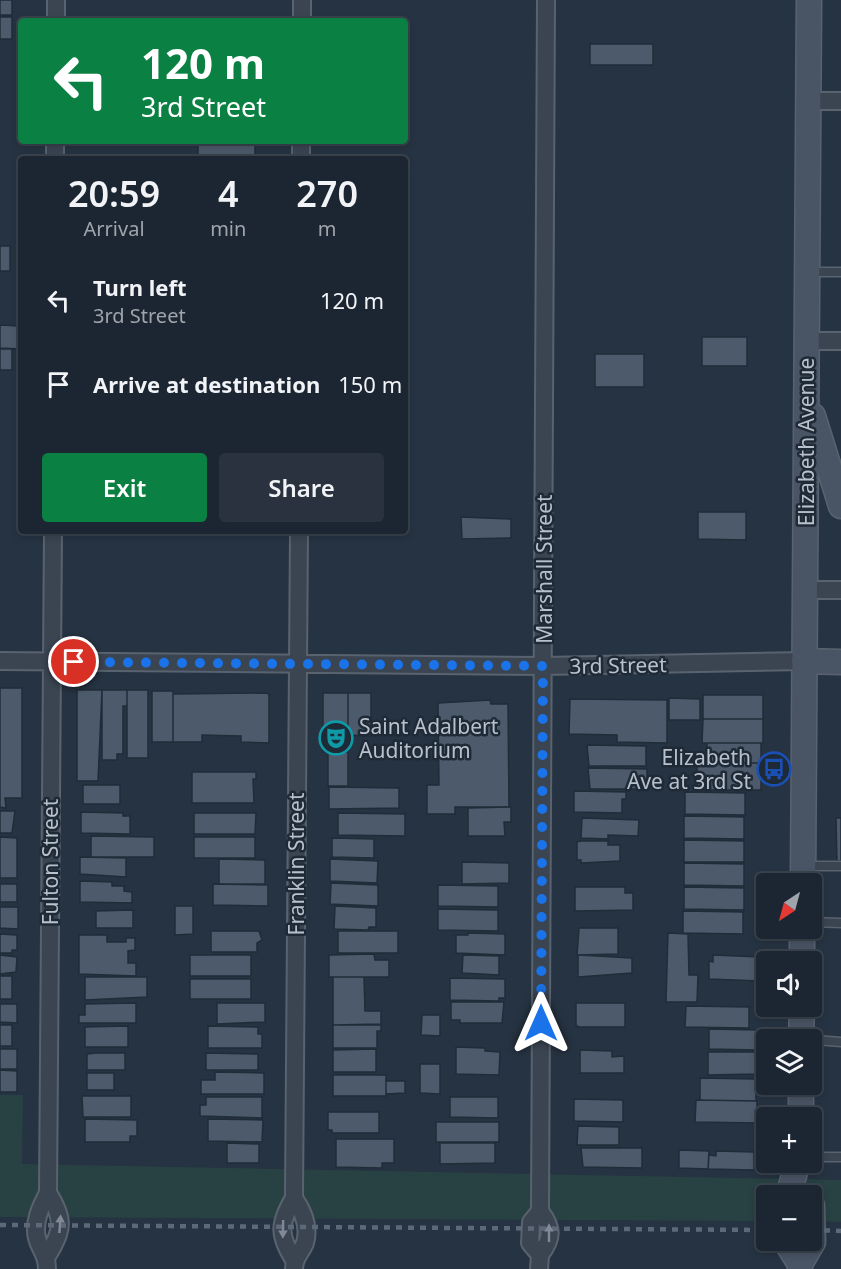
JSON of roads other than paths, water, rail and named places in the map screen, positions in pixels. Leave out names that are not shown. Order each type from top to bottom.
[{"type":"street","points":[[56,0],[56,18]]},
{"type":"street","points":[[302,0],[302,18]]},
{"type":"street","name":"Marshall Street","points":[[539,1262],[530,1243],[531,1222],[540,1211],[546,0]]},
{"type":"street","name":"Elizabeth Avenue","points":[[803,873],[809,0]]},
{"type":"street","points":[[810,101],[841,101]]},
{"type":"street","points":[[807,341],[841,341]]},
{"type":"street","points":[[807,394],[841,506]]},
{"type":"street","name":"Fulton Street","points":[[47,1263],[37,1238],[38,1212],[48,1193],[53,534]]},
{"type":"street","name":"Franklin Street","points":[[294,1264],[282,1242],[283,1216],[294,1198],[298,534]]},
{"type":"street","points":[[805,590],[841,590]]},
{"type":"street","name":"3rd Street","points":[[0,661],[543,666],[841,662]]},
{"type":"street","points":[[791,1251],[800,1266]]},
{"type":"street","points":[[800,1266],[808,1251]]},
{"type":"lane","points":[[807,272],[841,272]]},
{"type":"lane","points":[[808,873],[841,866]]},
{"type":"lane","points":[[822,922],[841,923]]},
{"type":"lane","points":[[822,1041],[841,1042]]},
{"type":"lane","points":[[822,1156],[841,1157]]},
{"type":"railway","points":[[0,1225],[756,1230]]},
{"type":"railway","points":[[822,1230],[841,1231]]},
{"type":"place","name":"Saint Adalbert Auditorium","points":[[336,738]]},
{"type":"place","name":"Elizabeth Ave at 3rd St","points":[[774,769]]}]
